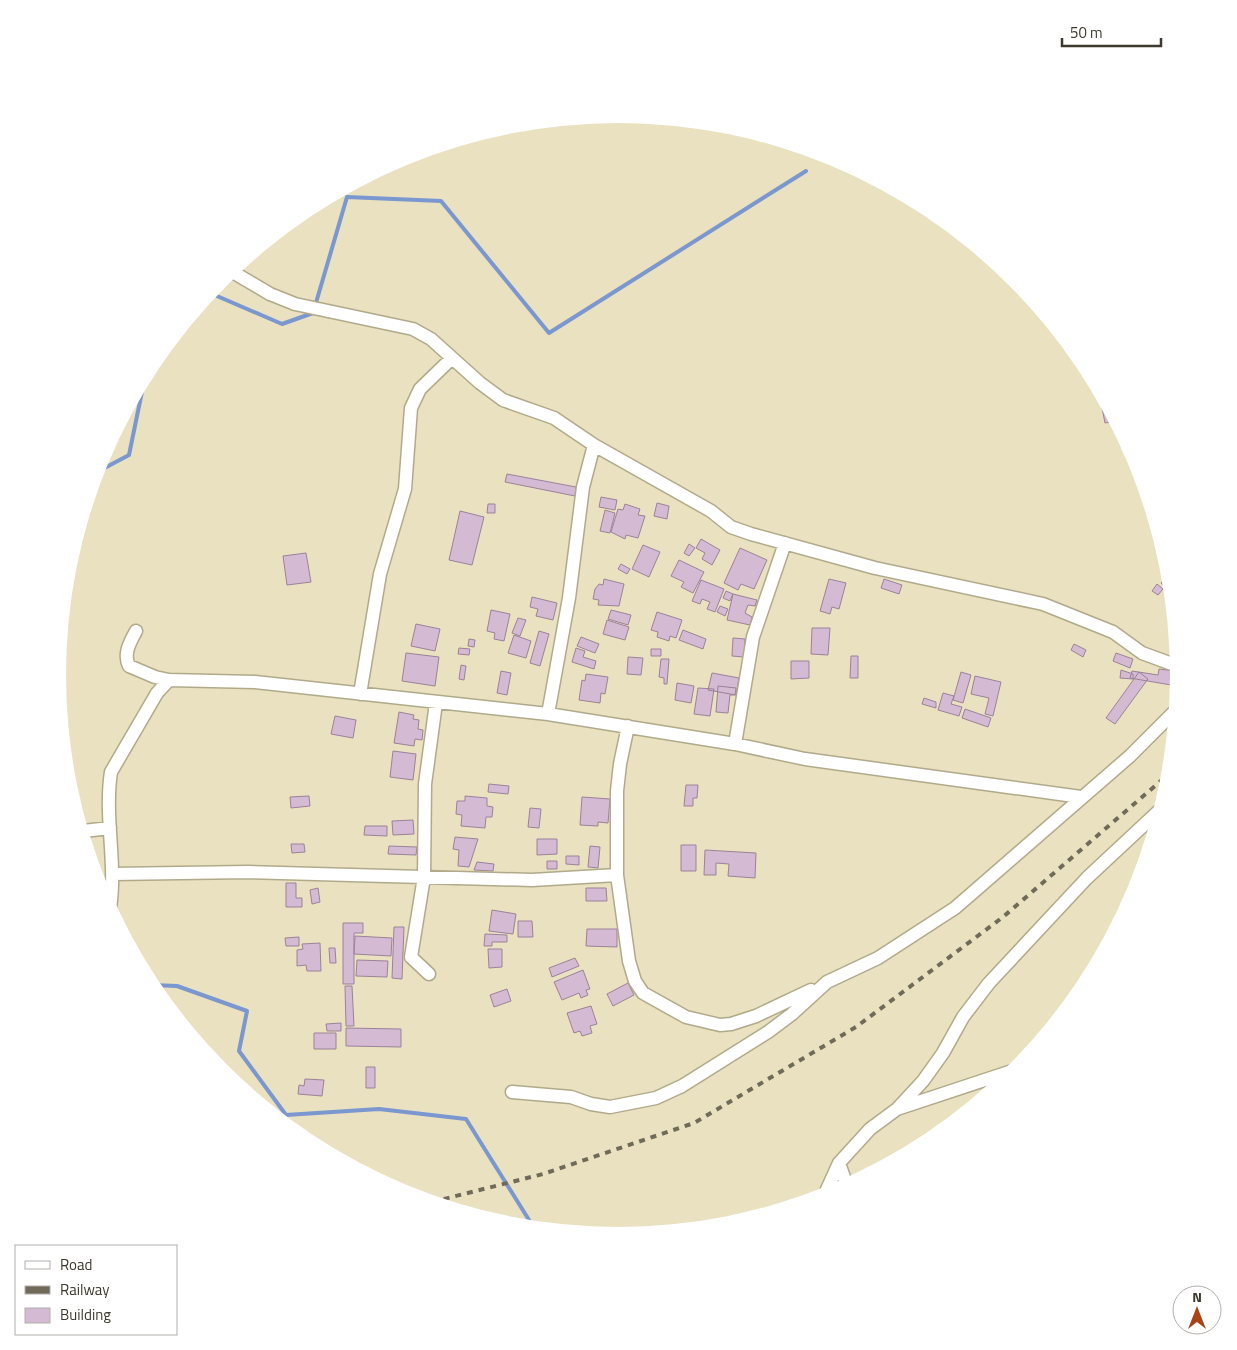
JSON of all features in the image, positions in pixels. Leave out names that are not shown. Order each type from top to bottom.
[{"type":"street","points":[[238,275],[270,294],[295,304],[413,329],[431,339],[480,383],[503,400],[554,418],[594,445],[711,511],[731,527],[904,575],[1043,604],[1113,632],[1142,654],[1171,664]]},
{"type":"street","points":[[360,694],[380,574],[405,489],[411,408],[420,390],[452,358]]},
{"type":"street","points":[[548,714],[569,598],[583,487],[594,445]]},
{"type":"street","points":[[735,744],[752,637],[785,543]]},
{"type":"street","points":[[136,631],[128,647],[126,660],[129,666],[155,677],[170,680],[255,682],[548,714],[735,744],[805,759],[1081,797]]},
{"type":"street","points":[[111,892],[109,786],[111,772],[157,693],[170,680]]},
{"type":"street","points":[[429,974],[411,956],[424,877],[425,784],[436,703]]},
{"type":"street","points":[[628,726],[620,764],[617,791],[617,875],[629,961],[635,981],[643,993],[686,1017],[720,1025],[731,1024],[776,1008],[878,958],[955,908],[1130,756],[1169,717]]},
{"type":"street","points":[[829,1185],[839,1163],[870,1129],[897,1109],[923,1081],[943,1053],[963,1017],[989,983],[1087,878],[1150,825]]},
{"type":"street","points":[[89,830],[110,828]]},
{"type":"street","points":[[112,874],[248,872],[532,880],[617,875]]},
{"type":"street","points":[[512,1092],[571,1097],[592,1104],[610,1107],[656,1098],[682,1086],[768,1032],[792,1014],[826,982]]},
{"type":"street","points":[[897,1109],[998,1076]]},
{"type":"street","points":[[839,1163],[844,1178]]},
{"type":"building","points":[[1102,409],[1109,422],[1105,423]]},
{"type":"building","points":[[507,474],[576,487],[575,496],[505,482]]},
{"type":"building","points":[[601,497],[617,500],[615,510],[599,507]]},
{"type":"building","points":[[657,503],[669,506],[667,519],[654,516]]},
{"type":"building","points":[[488,504],[495,504],[495,513],[487,513]]},
{"type":"building","points":[[625,504],[640,509],[638,515],[645,516],[638,538],[626,535],[625,539],[611,532],[618,509],[623,510]]},
{"type":"building","points":[[605,510],[615,513],[610,533],[600,531]]},
{"type":"building","points":[[460,511],[484,517],[472,565],[449,560]]},
{"type":"building","points":[[701,539],[720,550],[712,565],[702,559],[705,553],[696,548]]},
{"type":"building","points":[[689,544],[695,548],[689,556],[684,553]]},
{"type":"building","points":[[643,545],[660,552],[649,577],[632,569]]},
{"type":"building","points":[[740,548],[767,560],[754,589],[741,584],[738,590],[724,583]]},
{"type":"building","points":[[306,553],[311,582],[287,585],[283,556]]},
{"type":"building","points":[[679,560],[704,572],[693,593],[681,587],[684,582],[671,576]]},
{"type":"building","points":[[621,564],[630,569],[627,574],[618,569]]},
{"type":"building","points":[[604,579],[624,584],[619,606],[598,605],[599,600],[593,599],[595,589],[599,584],[603,585]]},
{"type":"building","points":[[829,579],[846,583],[839,609],[832,607],[830,614],[820,611]]},
{"type":"building","points":[[884,579],[902,585],[899,594],[881,588]]},
{"type":"building","points":[[701,580],[724,589],[715,612],[707,609],[710,602],[702,599],[700,604],[692,601]]},
{"type":"building","points":[[1157,584],[1163,589],[1158,595],[1152,591]]},
{"type":"building","points":[[726,591],[733,594],[730,601],[723,598]]},
{"type":"building","points":[[733,594],[757,600],[755,606],[748,605],[745,613],[752,617],[750,625],[727,620]]},
{"type":"building","points":[[532,597],[557,603],[553,620],[536,616],[538,609],[530,607]]},
{"type":"building","points":[[720,606],[728,609],[725,616],[717,612]]},
{"type":"building","points":[[491,610],[510,614],[504,641],[494,639],[495,633],[487,631]]},
{"type":"building","points":[[611,610],[631,615],[628,625],[608,619]]},
{"type":"building","points":[[657,612],[682,620],[676,638],[670,636],[669,641],[657,637],[658,632],[651,630]]},
{"type":"building","points":[[518,618],[526,620],[520,636],[512,633]]},
{"type":"building","points":[[607,620],[629,627],[625,640],[603,634]]},
{"type":"building","points":[[416,624],[440,629],[435,651],[411,646]]},
{"type":"building","points":[[812,628],[830,628],[828,655],[811,654]]},
{"type":"building","points":[[683,630],[706,639],[703,649],[679,640]]},
{"type":"building","points":[[539,631],[549,634],[540,666],[530,663]]},
{"type":"building","points":[[514,635],[531,641],[526,658],[508,653]]},
{"type":"building","points":[[581,637],[599,644],[595,653],[577,646]]},
{"type":"building","points":[[733,638],[745,639],[744,657],[732,656]]},
{"type":"building","points":[[469,639],[475,640],[474,647],[468,646]]},
{"type":"building","points":[[1074,644],[1086,650],[1083,657],[1071,650]]},
{"type":"building","points":[[459,648],[470,649],[469,655],[458,654]]},
{"type":"building","points":[[576,648],[585,651],[583,657],[596,661],[594,669],[572,662]]},
{"type":"building","points":[[651,649],[661,649],[661,656],[651,656]]},
{"type":"building","points":[[406,653],[439,657],[435,686],[402,681]]},
{"type":"building","points":[[1116,653],[1133,659],[1130,668],[1113,661]]},
{"type":"building","points":[[851,656],[858,656],[858,678],[850,678]]},
{"type":"building","points":[[628,657],[643,658],[641,675],[627,674]]},
{"type":"building","points":[[661,659],[669,659],[667,684],[664,684],[664,678],[659,677]]},
{"type":"building","points":[[791,661],[809,661],[809,678],[791,679]]},
{"type":"building","points":[[461,665],[466,666],[464,680],[459,679]]},
{"type":"building","points":[[1159,669],[1171,670],[1171,685],[1130,678],[1132,671],[1158,675]]},
{"type":"building","points":[[1121,670],[1133,674],[1133,679],[1120,678]]},
{"type":"building","points":[[501,671],[511,673],[507,695],[497,693]]},
{"type":"building","points":[[961,672],[971,675],[963,703],[953,700]]},
{"type":"building","points":[[1139,672],[1148,679],[1115,724],[1106,718]]},
{"type":"building","points":[[712,673],[739,678],[736,695],[708,690]]},
{"type":"building","points":[[586,674],[608,677],[605,694],[601,693],[600,703],[579,700],[582,680],[585,681]]},
{"type":"building","points":[[975,676],[1001,682],[993,716],[985,714],[989,698],[971,694]]},
{"type":"building","points":[[677,683],[694,686],[691,703],[675,700]]},
{"type":"building","points":[[718,686],[736,688],[735,695],[730,695],[728,713],[716,712]]},
{"type":"building","points":[[698,688],[714,689],[710,716],[694,714]]},
{"type":"building","points":[[943,693],[954,696],[951,704],[962,707],[959,716],[938,710]]},
{"type":"building","points":[[924,698],[936,702],[936,708],[922,704]]},
{"type":"building","points":[[965,709],[991,718],[988,727],[962,718]]},
{"type":"building","points":[[399,712],[414,715],[413,719],[419,720],[418,729],[423,730],[422,740],[415,739],[414,746],[394,743]]},
{"type":"building","points":[[335,716],[356,720],[353,738],[331,734]]},
{"type":"building","points":[[393,751],[416,754],[413,780],[390,777]]},
{"type":"building","points":[[489,784],[509,786],[508,794],[488,792]]},
{"type":"building","points":[[686,785],[698,785],[697,798],[693,798],[693,806],[684,806]]},
{"type":"building","points":[[309,796],[310,806],[291,808],[290,797]]},
{"type":"building","points":[[465,796],[487,798],[487,806],[493,807],[492,817],[486,817],[485,828],[461,826],[462,815],[456,814],[457,801],[465,801]]},
{"type":"building","points":[[582,797],[610,799],[608,823],[598,822],[598,826],[580,825]]},
{"type":"building","points":[[530,808],[541,809],[539,828],[528,827]]},
{"type":"building","points":[[413,820],[414,834],[393,835],[392,821]]},
{"type":"building","points":[[365,826],[387,826],[387,836],[364,835]]},
{"type":"building","points":[[455,837],[478,839],[469,867],[458,866],[459,850],[453,849]]},
{"type":"building","points":[[537,839],[557,839],[557,854],[537,855]]},
{"type":"building","points":[[291,844],[304,844],[305,852],[292,853]]},
{"type":"building","points":[[681,845],[696,845],[696,871],[681,871]]},
{"type":"building","points":[[389,846],[417,847],[416,855],[388,854]]},
{"type":"building","points":[[590,846],[600,847],[598,868],[588,867]]},
{"type":"building","points":[[705,850],[756,853],[755,878],[728,876],[729,864],[716,863],[716,875],[704,875]]},
{"type":"building","points":[[566,856],[579,856],[579,865],[566,864]]},
{"type":"building","points":[[547,861],[557,861],[557,869],[547,869]]},
{"type":"building","points":[[477,862],[494,864],[493,871],[474,870]]},
{"type":"building","points":[[286,883],[296,883],[296,898],[302,898],[302,907],[286,907]]},
{"type":"building","points":[[318,888],[320,902],[312,904],[310,890]]},
{"type":"building","points":[[586,888],[606,888],[607,901],[586,901]]},
{"type":"building","points":[[492,910],[516,914],[513,934],[489,931]]},
{"type":"building","points":[[518,921],[532,921],[533,937],[518,937]]},
{"type":"building","points":[[343,923],[363,923],[363,933],[354,933],[354,984],[343,984]]},
{"type":"building","points":[[394,927],[404,927],[402,979],[392,978]]},
{"type":"building","points":[[587,929],[617,929],[617,947],[586,946]]},
{"type":"building","points":[[485,934],[507,935],[507,942],[492,942],[492,946],[484,946]]},
{"type":"building","points":[[355,936],[392,938],[391,956],[354,954]]},
{"type":"building","points":[[299,937],[299,946],[286,946],[285,938]]},
{"type":"building","points":[[320,943],[321,971],[307,971],[306,965],[297,966],[297,950],[303,949],[302,944]]},
{"type":"building","points":[[329,948],[335,948],[336,963],[330,963]]},
{"type":"building","points":[[488,949],[502,949],[502,967],[489,968]]},
{"type":"building","points":[[575,958],[579,966],[552,977],[549,968]]},
{"type":"building","points":[[357,960],[388,961],[387,977],[356,976]]},
{"type":"building","points":[[583,970],[590,989],[586,990],[588,995],[581,998],[579,993],[562,1000],[554,982]]},
{"type":"building","points":[[628,983],[634,995],[613,1006],[607,994]]},
{"type":"building","points":[[345,986],[352,986],[354,1026],[346,1026]]},
{"type":"building","points":[[507,989],[511,1001],[494,1007],[490,995]]},
{"type":"building","points":[[591,1006],[597,1024],[590,1026],[592,1033],[582,1036],[580,1031],[574,1033],[567,1013]]},
{"type":"building","points":[[341,1023],[341,1031],[327,1031],[326,1024]]},
{"type":"building","points":[[346,1028],[401,1029],[401,1047],[346,1046]]},
{"type":"building","points":[[314,1033],[336,1033],[336,1049],[314,1049]]},
{"type":"building","points":[[366,1067],[375,1067],[375,1088],[366,1088]]},
{"type":"building","points":[[305,1079],[324,1080],[322,1096],[298,1094],[299,1085],[304,1086]]},
{"type":"waterway","points":[[217,296],[282,324],[313,313],[347,197],[441,201],[549,333],[806,171]]},
{"type":"waterway","points":[[107,467],[129,455],[141,398]]},
{"type":"waterway","points":[[161,985],[177,986],[247,1011],[239,1051],[286,1115],[379,1109],[466,1119],[529,1220]]},
{"type":"railway","points":[[444,1199],[543,1174],[694,1123],[856,1027],[1003,917],[1160,781]]}]
